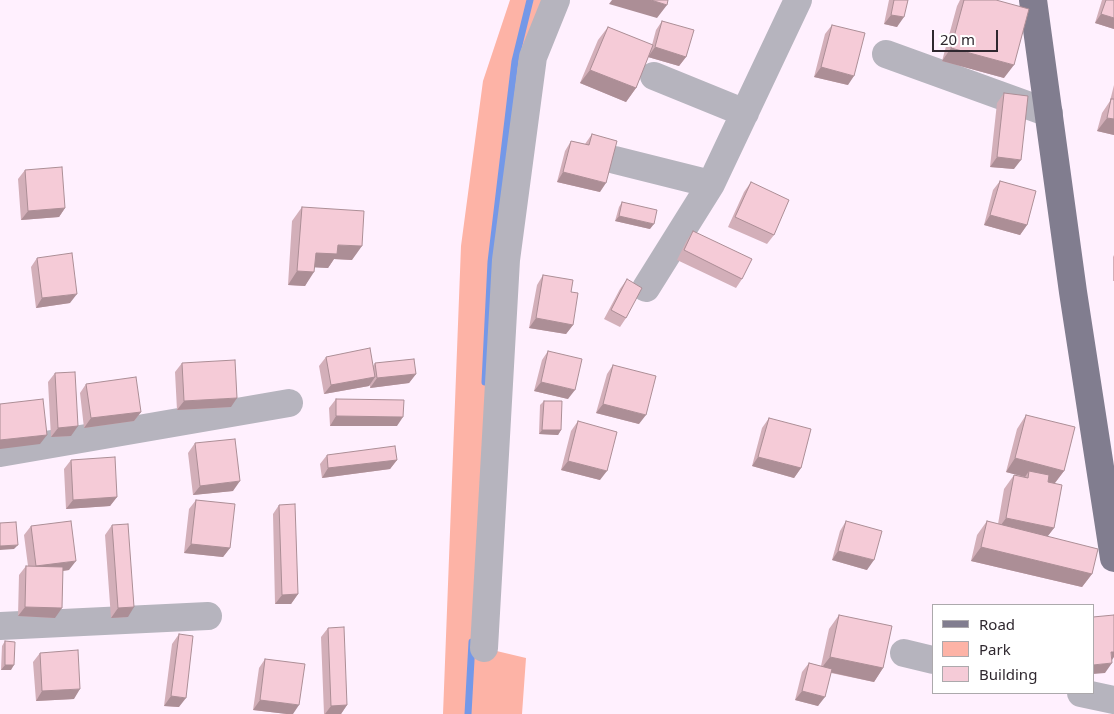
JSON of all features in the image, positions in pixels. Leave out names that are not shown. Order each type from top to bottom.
[{"type":"main road","points":[[1033,0],[1073,292],[1114,558]]},
{"type":"street","points":[[484,648],[506,260],[533,57],[556,0]]},
{"type":"street","points":[[646,288],[711,184],[798,0]]},
{"type":"street","points":[[886,54],[1049,113]]},
{"type":"street","points":[[654,76],[745,112]]},
{"type":"street","points":[[615,160],[711,184]]},
{"type":"street","points":[[0,453],[289,403]]},
{"type":"street","points":[[0,626],[208,616]]},
{"type":"street","points":[[904,653],[932,660]]},
{"type":"street","points":[[1086,694],[1114,700]]},
{"type":"green space","points":[[510,0],[556,0],[533,57],[484,648],[526,658],[522,714],[443,714],[461,246],[483,81]]},
{"type":"building","points":[[651,0],[668,0],[667,5]]},
{"type":"building","points":[[894,0],[908,0],[904,17],[891,15]]},
{"type":"building","points":[[964,0],[996,0],[1029,9],[1014,65],[951,48]]},
{"type":"building","points":[[1106,0],[1114,0],[1114,18],[1101,14]]},
{"type":"building","points":[[662,21],[694,30],[686,57],[655,47]]},
{"type":"building","points":[[832,25],[865,33],[854,76],[821,67]]},
{"type":"building","points":[[608,27],[653,45],[636,88],[590,70]]},
{"type":"building","points":[[1004,93],[1028,96],[1021,160],[997,157]]},
{"type":"building","points":[[1111,99],[1114,99],[1114,119],[1107,118]]},
{"type":"building","points":[[592,134],[617,141],[606,183],[563,172],[571,141],[589,145]]},
{"type":"building","points":[[62,167],[65,208],[28,211],[25,170]]},
{"type":"building","points":[[1000,181],[1036,191],[1027,225],[990,215]]},
{"type":"building","points":[[751,182],[789,200],[774,235],[735,217]]},
{"type":"building","points":[[622,202],[657,210],[654,224],[619,216]]},
{"type":"building","points":[[302,207],[364,211],[362,246],[338,245],[337,254],[316,253],[314,272],[297,271]]},
{"type":"building","points":[[693,231],[752,259],[742,279],[684,250]]},
{"type":"building","points":[[72,253],[77,294],[42,298],[37,258]]},
{"type":"building","points":[[543,275],[573,280],[571,292],[578,293],[573,325],[536,318]]},
{"type":"building","points":[[627,279],[642,288],[626,318],[611,310]]},
{"type":"building","points":[[370,348],[375,377],[331,385],[326,357]]},
{"type":"building","points":[[548,351],[582,359],[575,390],[541,382]]},
{"type":"building","points":[[414,359],[416,374],[377,378],[375,363]]},
{"type":"building","points":[[235,360],[237,398],[184,401],[182,363]]},
{"type":"building","points":[[613,365],[656,376],[646,415],[603,404]]},
{"type":"building","points":[[75,372],[78,426],[58,428],[55,373]]},
{"type":"building","points":[[136,377],[141,412],[91,418],[86,384]]},
{"type":"building","points":[[43,399],[47,435],[0,440],[0,404]]},
{"type":"building","points":[[336,399],[404,400],[403,417],[336,416]]},
{"type":"building","points":[[544,401],[562,401],[561,430],[542,430]]},
{"type":"building","points":[[1026,415],[1075,427],[1064,471],[1015,458]]},
{"type":"building","points":[[769,418],[811,429],[801,468],[758,457]]},
{"type":"building","points":[[578,421],[617,432],[607,471],[568,461]]},
{"type":"building","points":[[235,439],[240,481],[200,486],[195,443]]},
{"type":"building","points":[[395,446],[397,460],[328,468],[327,455]]},
{"type":"building","points":[[115,457],[117,497],[73,500],[71,460]]},
{"type":"building","points":[[1029,471],[1049,475],[1048,482],[1062,485],[1054,528],[1006,518],[1014,475],[1028,478]]},
{"type":"building","points":[[196,500],[235,504],[230,548],[191,544]]},
{"type":"building","points":[[295,504],[298,594],[282,595],[279,505]]},
{"type":"building","points":[[71,521],[76,561],[36,566],[31,526]]},
{"type":"building","points":[[846,521],[882,531],[874,560],[838,551]]},
{"type":"building","points":[[987,521],[1098,549],[1092,574],[981,547]]},
{"type":"building","points":[[16,522],[18,545],[0,546],[0,523]]},
{"type":"building","points":[[128,524],[134,607],[118,608],[112,525]]},
{"type":"building","points":[[26,566],[63,567],[62,608],[25,607]]},
{"type":"building","points":[[839,615],[892,626],[883,668],[830,657]]},
{"type":"building","points":[[1114,615],[1114,652],[1111,652],[1112,663],[1094,665],[1094,617]]},
{"type":"building","points":[[344,627],[347,705],[331,706],[328,628]]},
{"type":"building","points":[[179,634],[193,636],[186,698],[171,696]]},
{"type":"building","points":[[5,641],[15,642],[14,665],[5,665]]},
{"type":"building","points":[[78,650],[80,689],[42,691],[40,653]]},
{"type":"building","points":[[265,659],[305,664],[299,705],[260,700]]},
{"type":"building","points":[[809,663],[832,669],[825,697],[802,691]]},
{"type":"waterway","points":[[485,382],[491,262],[515,61],[530,0]]},
{"type":"waterway","points":[[468,714],[472,642]]}]
